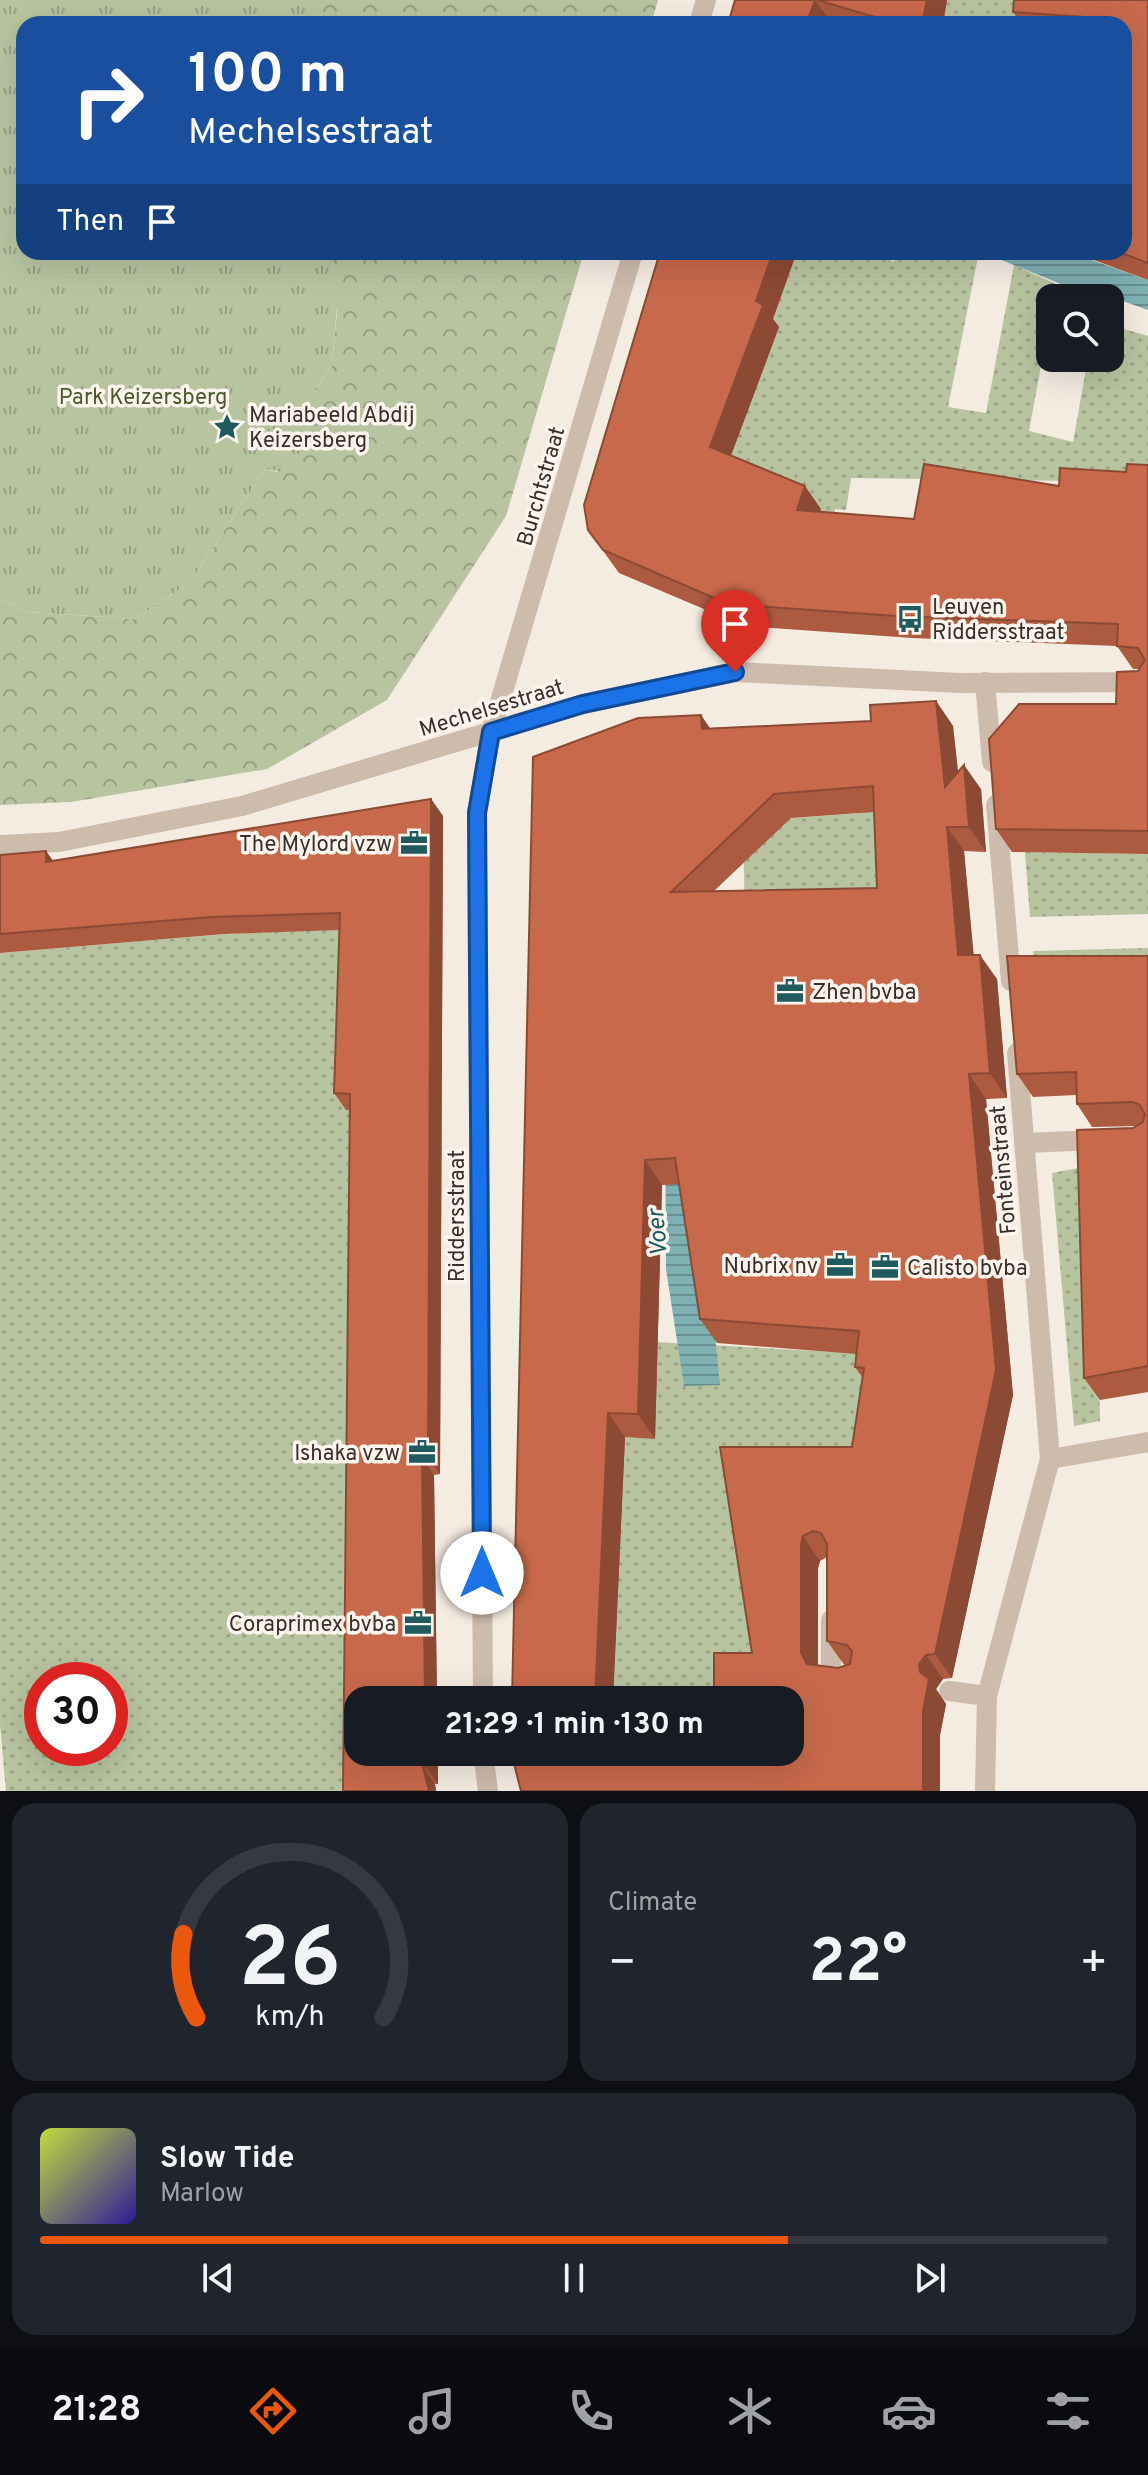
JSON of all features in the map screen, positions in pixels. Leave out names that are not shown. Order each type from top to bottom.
[{"type":"street","name":"Burchtstraat","points":[[491,732],[631,260]]},
{"type":"street","name":"Mechelsestraat","points":[[0,845],[59,842],[242,806],[583,704],[735,672],[985,682],[1148,682]]},
{"type":"street","points":[[985,682],[1013,1008]]},
{"type":"street","name":"Riddersstraat","points":[[483,1686],[477,813],[491,732]]},
{"type":"street","name":"Fonteinstraat","points":[[985,1791],[987,1696],[1050,1459],[1016,1038]]},
{"type":"street","points":[[1024,1143],[1148,1138]]},
{"type":"street","points":[[1050,1459],[1148,1442]]},
{"type":"street","points":[[831,1599],[831,1677],[857,1680]]},
{"type":"street","points":[[949,1691],[987,1696]]},
{"type":"street","points":[[485,1766],[488,1791]]},
{"type":"green space","name":"Park Keizersberg","points":[[0,0],[327,0],[320,16],[16,16],[16,260],[326,260],[341,307],[337,308],[332,365],[291,429],[300,438],[300,460],[283,472],[265,469],[197,572],[197,578],[135,619],[28,612],[0,599]]},
{"type":"green space","points":[[327,0],[658,0],[653,16],[320,16]]},
{"type":"green space","points":[[947,0],[1032,0],[1031,16],[944,16]]},
{"type":"green space","points":[[326,260],[582,260],[506,516],[387,700],[267,769],[71,802],[0,805],[0,599],[28,612],[135,619],[197,578],[197,572],[265,469],[277,472],[291,429],[332,365],[338,301]]},
{"type":"green space","points":[[794,260],[977,260],[948,407],[986,413],[1014,265],[1056,284],[1036,284],[1036,372],[1040,372],[1029,431],[1073,442],[1086,372],[1124,372],[1124,329],[1148,336],[1148,487],[1073,481],[851,478],[846,510],[835,509],[833,534],[725,469],[745,314],[785,285]]},
{"type":"green space","points":[[889,765],[897,1014],[745,915],[743,830],[779,819],[863,813]]},
{"type":"green space","points":[[1025,852],[1148,854],[1148,914],[1030,917]]},
{"type":"green space","points":[[352,929],[346,1109],[362,1111],[357,1686],[344,1686],[344,1766],[356,1766],[356,1791],[6,1791],[0,1725],[0,953],[224,934]]},
{"type":"green space","points":[[1148,948],[1148,979],[1036,979],[1033,951]]},
{"type":"green space","points":[[1094,1165],[1100,1421],[1074,1426],[1052,1173]]},
{"type":"green space","points":[[841,1281],[889,1472],[738,1472],[770,1678],[756,1686],[614,1686],[624,1437],[655,1438],[656,1342],[835,1352]]},
{"type":"water","points":[[1002,260],[1092,260],[1148,280],[1148,310],[1124,302],[1124,284],[1061,284]]},
{"type":"water","points":[[665,1092],[708,1264],[720,1385],[684,1386],[666,1269]]},
{"type":"building","points":[[735,0],[815,0],[809,16],[730,16]]},
{"type":"building","points":[[817,0],[927,0],[924,16],[872,16]]},
{"type":"building","points":[[1014,0],[1148,0],[1148,263],[1132,257],[1132,16],[1013,12]]},
{"type":"building","points":[[658,260],[770,260],[756,301],[763,305],[710,447],[805,486],[797,510],[914,519],[924,464],[1059,486],[1060,468],[1126,472],[1127,464],[1148,465],[1148,831],[996,829],[989,739],[1019,704],[1116,704],[1117,672],[1138,671],[1145,660],[1138,648],[1117,646],[1118,624],[896,616],[728,604],[603,550],[588,530],[584,505]]},
{"type":"building","points":[[936,701],[945,787],[964,765],[969,827],[947,827],[958,955],[980,955],[990,1073],[969,1074],[996,1370],[935,1654],[926,1655],[919,1664],[920,1672],[929,1679],[923,1711],[923,1791],[521,1791],[515,1766],[804,1766],[804,1686],[714,1686],[714,1653],[752,1653],[720,1447],[852,1447],[864,1368],[855,1367],[859,1331],[700,1319],[675,1158],[645,1160],[638,1414],[608,1413],[596,1686],[512,1686],[533,757],[638,718],[701,715],[702,729],[871,721],[870,705]],"holes":[[[873,786],[877,888],[671,892],[774,794]],[[813,1531],[821,1533],[827,1544],[827,1641],[847,1645],[852,1651],[850,1664],[838,1668],[807,1664],[801,1653],[801,1544],[803,1536]]]},
{"type":"building","points":[[431,799],[428,1457],[422,1457],[425,1686],[344,1686],[350,1094],[334,1093],[340,913],[212,917],[0,934],[0,855],[46,851],[46,862]]},
{"type":"building","points":[[1007,956],[1148,956],[1148,1366],[1084,1378],[1077,1130],[1133,1128],[1143,1122],[1145,1114],[1139,1104],[1132,1102],[1077,1104],[1076,1072],[1017,1074]]},
{"type":"building","points":[[344,1691],[344,1766],[426,1766],[423,1767],[429,1791],[343,1791]]},
{"type":"place","name":"Mariabeeld Abdij Keizersberg","points":[[227,427]]},
{"type":"place","name":"Leuven Riddersstraat","points":[[910,619]]},
{"type":"place","name":"The Mylord vzw","points":[[414,843]]},
{"type":"place","name":"Zhen bvba","points":[[790,991]]},
{"type":"place","name":"Nubrix nv","points":[[840,1265]]},
{"type":"place","name":"Calisto bvba","points":[[885,1267]]},
{"type":"place","name":"Ishaka vzw","points":[[422,1452]]},
{"type":"place","name":"Coraprimex bvba","points":[[418,1623]]},
{"type":"route","points":[[482,1573],[477,813],[491,732],[583,704],[735,672]]},
{"type":"water label","name":"Voer","points":[[657,1233]]}]
